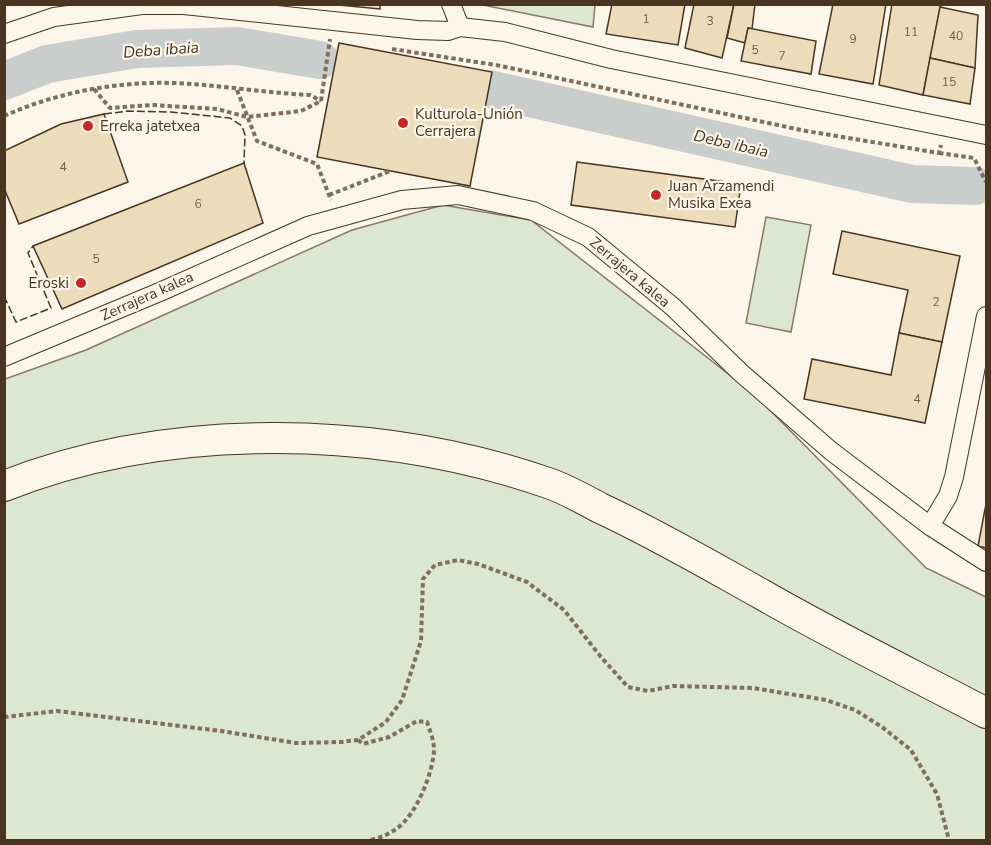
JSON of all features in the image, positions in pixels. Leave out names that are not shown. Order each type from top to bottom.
[{"type":"main road","points":[[4,486],[117,453],[171,443],[268,437],[365,443],[458,458],[550,483],[651,532],[767,598],[987,713]]},
{"type":"street","points":[[451,4],[460,27]]},
{"type":"street","points":[[4,34],[54,16],[142,5],[184,5],[417,30],[448,31],[460,27],[505,32],[612,59],[987,135]]},
{"type":"street","name":"Zerrajera kalea","points":[[4,357],[162,291],[308,226],[402,200],[458,195],[533,211],[588,237],[673,307],[740,372],[831,451],[930,526],[987,562]]},
{"type":"street","points":[[930,526],[948,496],[954,477],[981,374],[987,316]]},
{"type":"path","points":[[321,100],[330,37]]},
{"type":"path","points":[[387,48],[496,65],[806,131],[974,158],[987,182]]},
{"type":"path","points":[[4,116],[34,103],[94,89],[147,83],[191,84],[310,95],[321,100]]},
{"type":"path","points":[[94,89],[110,108],[153,105],[217,110],[247,117],[301,111],[321,100]]},
{"type":"path","points":[[237,90],[257,141],[317,164],[329,195],[390,171]]},
{"type":"path","points":[[939,153],[946,127]]},
{"type":"path","points":[[4,717],[57,711],[221,731],[296,743],[358,740],[386,722],[402,700],[421,641],[423,579],[435,565],[458,560],[478,564],[527,582],[564,610],[628,687],[648,691],[673,686],[753,688],[826,700],[855,710],[882,727],[911,750],[937,794],[949,840]]},
{"type":"path","points":[[358,740],[363,744],[372,742],[390,737],[417,721],[427,722],[434,750],[429,773],[415,808],[398,829],[370,840]]},
{"type":"green space","points":[[595,4],[593,27],[483,5]]},
{"type":"green space","points":[[443,205],[531,220],[754,394],[926,568],[986,597],[986,840],[5,840],[5,379],[86,350],[352,230]]},
{"type":"green space","points":[[766,217],[811,225],[791,332],[746,323]]},
{"type":"building","points":[[328,4],[380,4],[380,9]]},
{"type":"building","points":[[612,4],[685,4],[678,45],[606,34]]},
{"type":"building","points":[[694,4],[734,4],[722,58],[685,48]]},
{"type":"building","points":[[734,4],[755,4],[752,29],[748,28],[745,43],[727,38]]},
{"type":"building","points":[[833,4],[886,4],[873,84],[819,74]]},
{"type":"building","points":[[892,4],[941,4],[923,95],[879,85]]},
{"type":"building","points":[[940,7],[978,15],[975,68],[930,58]]},
{"type":"building","points":[[748,28],[816,41],[811,74],[741,61]]},
{"type":"building","name":"Kulturola-Unión Cerrajera","points":[[339,43],[492,72],[470,186],[317,157]]},
{"type":"building","points":[[930,58],[975,68],[970,104],[923,95]]},
{"type":"building","points":[[104,114],[128,182],[19,224],[4,188],[4,151],[61,124]]},
{"type":"building","name":"Juan Arzamendi Musika Exea","points":[[577,162],[741,184],[735,227],[571,205]]},
{"type":"building","points":[[244,163],[263,223],[62,309],[33,246]]},
{"type":"building","points":[[842,231],[960,256],[942,342],[899,333],[908,290],[833,274]]},
{"type":"building","points":[[899,333],[942,342],[925,423],[804,399],[812,359],[891,375]]},
{"type":"building","points":[[986,504],[986,548],[978,546]]},
{"type":"waterway","name":"Deba ibaia","points":[[4,81],[47,64],[137,49],[237,46],[320,60]]},
{"type":"waterway","name":"Deba ibaia","points":[[489,89],[912,184],[975,186]]},
{"type":"fence","points":[[104,114],[128,111],[171,112],[230,118],[242,126],[245,135],[244,163]]},
{"type":"fence","points":[[4,296],[16,322],[51,308],[28,253],[33,246]]},
{"type":"place","name":"Kulturola-Unión Cerrajera","points":[[403,123]]},
{"type":"place","name":"Erreka jatetxea","points":[[88,126]]},
{"type":"place","name":"Juan Arzamendi Musika Exea","points":[[656,195]]},
{"type":"place","name":"Eroski","points":[[81,283]]}]
